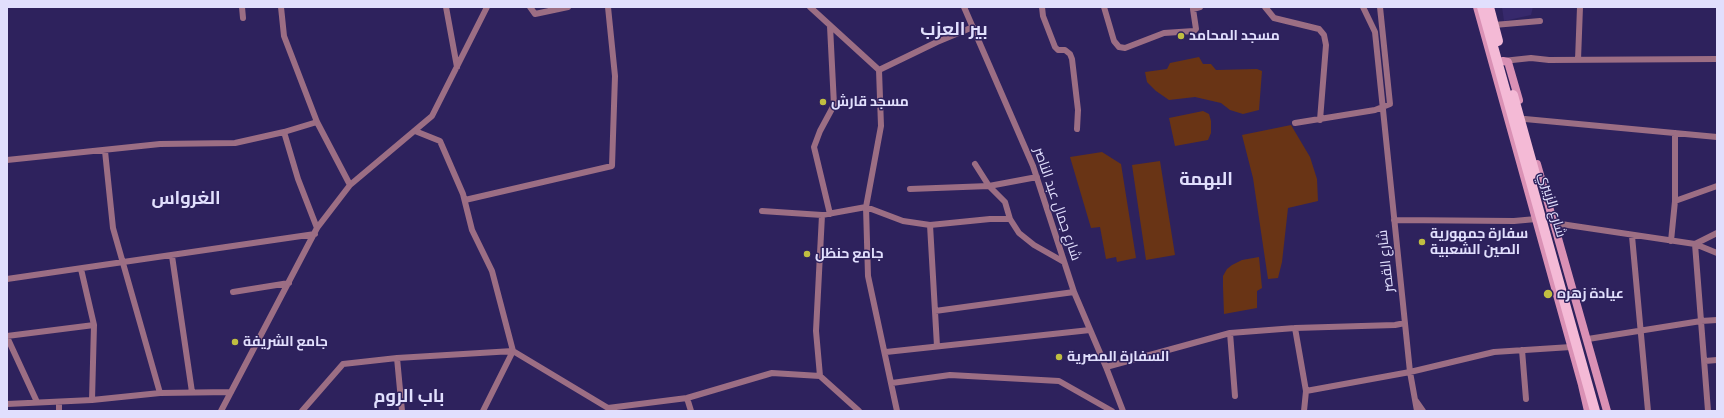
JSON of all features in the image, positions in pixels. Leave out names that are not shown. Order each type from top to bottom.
[{"type":"main road","name":"شارع الزبيري","points":[[1476,7],[1538,218],[1570,310],[1602,411]]},
{"type":"main road","name":"شارع الزبيري","points":[[1482,7],[1538,218]]},
{"type":"main road","name":"شارع الزبيري","points":[[1489,7],[1570,310],[1595,411]]},
{"type":"main road","name":"شارع الزبيري","points":[[1504,61],[1508,62],[1554,223],[1570,310],[1571,347],[1588,411]]},
{"type":"main road","name":"شارع الزبيري","points":[[1570,310],[1588,339],[1607,411]]},
{"type":"street","points":[[242,7],[243,18]]},
{"type":"street","points":[[281,7],[284,36],[317,122],[350,185]]},
{"type":"street","points":[[446,7],[457,67]]},
{"type":"street","points":[[220,411],[316,231],[350,185],[432,116],[487,7]]},
{"type":"street","points":[[530,7],[535,14],[568,7]]},
{"type":"street","points":[[465,200],[612,166],[615,76],[608,7]]},
{"type":"street","points":[[810,7],[879,70],[881,126],[866,207],[868,276],[898,411]]},
{"type":"street","name":"شارع جمال عبد الناصر","points":[[964,7],[974,27],[1036,177],[1074,292],[1123,411]]},
{"type":"street","points":[[1042,7],[1042,16],[1055,47],[1058,50],[1065,50],[1070,54],[1072,59],[1078,110],[1077,129]]},
{"type":"street","points":[[1104,7],[1114,41],[1119,47],[1125,48],[1164,33],[1194,31],[1196,29],[1193,9],[1200,7]]},
{"type":"street","points":[[1265,7],[1274,18],[1320,29],[1324,36],[1326,45],[1320,120]]},
{"type":"street","name":"شارع القصر","points":[[1363,7],[1375,32],[1410,372],[1417,411]]},
{"type":"street","points":[[1578,60],[1580,7]]},
{"type":"street","points":[[1295,124],[1382,109],[1390,104],[1380,9],[1367,13]]},
{"type":"street","points":[[1494,25],[1540,21]]},
{"type":"street","points":[[830,26],[834,105],[820,131],[814,147],[830,214]]},
{"type":"street","points":[[879,70],[937,42],[974,27]]},
{"type":"street","points":[[1504,61],[1531,58],[1578,60],[1717,59]]},
{"type":"street","points":[[1525,119],[1717,137]]},
{"type":"street","points":[[7,160],[105,151],[160,144],[235,143],[284,132],[317,122]]},
{"type":"street","points":[[415,131],[440,141],[465,200],[472,230],[492,271],[513,351],[483,411]]},
{"type":"street","points":[[284,132],[316,231]]},
{"type":"street","points":[[1671,241],[1675,201],[1675,133]]},
{"type":"street","points":[[105,151],[112,228],[160,394]]},
{"type":"street","points":[[975,164],[989,186],[1005,202],[1010,219],[1019,233],[1034,245],[1064,262]]},
{"type":"street","points":[[910,189],[989,186],[1036,177]]},
{"type":"street","points":[[1675,201],[1717,186]]},
{"type":"street","points":[[762,212],[822,215],[866,207],[903,221],[930,225],[990,219],[1010,219]]},
{"type":"street","points":[[820,376],[816,331],[822,215]]},
{"type":"street","points":[[1394,220],[1514,221],[1538,218]]},
{"type":"street","points":[[1554,223],[1632,236],[1695,244],[1717,253]]},
{"type":"street","points":[[930,225],[937,346]]},
{"type":"street","points":[[7,279],[172,256],[316,231]]},
{"type":"street","points":[[1695,244],[1717,233]]},
{"type":"street","points":[[1632,236],[1648,411]]},
{"type":"street","points":[[1695,244],[1708,411]]},
{"type":"street","points":[[172,256],[192,392]]},
{"type":"street","points":[[81,269],[94,325],[92,400]]},
{"type":"street","points":[[233,292],[289,283]]},
{"type":"street","points":[[935,311],[1074,292]]},
{"type":"street","points":[[1588,339],[1701,321],[1717,320]]},
{"type":"street","points":[[1106,367],[1230,333],[1295,328],[1395,326],[1405,323]]},
{"type":"street","points":[[37,402],[7,337],[94,325]]},
{"type":"street","points":[[1295,328],[1306,391],[1304,411]]},
{"type":"street","points":[[886,352],[1090,330]]},
{"type":"street","points":[[1230,333],[1235,396]]},
{"type":"street","points":[[1306,391],[1410,372],[1494,352],[1571,347]]},
{"type":"street","points":[[1522,350],[1526,399]]},
{"type":"street","points":[[302,411],[342,364],[397,358],[513,351],[608,408],[687,398],[772,373],[820,376],[859,411]]},
{"type":"street","points":[[397,358],[402,411]]},
{"type":"street","points":[[1705,361],[1717,360]]},
{"type":"street","points":[[892,383],[950,375],[1059,381],[1112,411]]},
{"type":"street","points":[[7,404],[92,400],[192,392],[231,392]]},
{"type":"street","points":[[687,398],[692,411]]},
{"type":"street","points":[[1414,398],[1423,411]]},
{"type":"street","points":[[59,402],[59,411]]},
{"type":"street","points":[[14,404],[15,411]]},
{"type":"shaded area","points":[[1502,7],[1533,7],[1531,15],[1504,21]]},
{"type":"shaded area","points":[[1199,57],[1203,64],[1211,64],[1216,70],[1257,69],[1262,71],[1259,110],[1243,114],[1230,110],[1221,103],[1195,97],[1169,100],[1156,91],[1147,82],[1145,72],[1167,69],[1170,63]]},
{"type":"shaded area","points":[[1203,111],[1209,114],[1211,121],[1211,133],[1208,140],[1175,146],[1169,118]]},
{"type":"shaded area","points":[[1291,125],[1310,157],[1317,179],[1318,201],[1288,208],[1282,262],[1278,278],[1268,279],[1253,178],[1242,135]]},
{"type":"shaded area","points":[[1102,152],[1121,164],[1136,258],[1117,262],[1116,257],[1106,259],[1100,227],[1091,228],[1070,157]]},
{"type":"shaded area","points":[[1160,161],[1175,255],[1146,260],[1132,165]]},
{"type":"shaded area","points":[[1259,257],[1262,288],[1257,291],[1257,308],[1224,314],[1223,276],[1227,269],[1242,260]]},
{"type":"place","name":"مسجد المحامد","points":[[1181,36]]},
{"type":"place","name":"مسجد قارش","points":[[823,102]]},
{"type":"place","name":"سفارة جمهورية الصين الشعبية","points":[[1422,242]]},
{"type":"place","name":"جامع حنظل","points":[[807,254]]},
{"type":"place","name":"عيادة زهره","points":[[1548,294]]},
{"type":"place","name":"جامع الشريفة","points":[[235,342]]},
{"type":"place","name":"السفارة المصرية","points":[[1059,357]]},
{"type":"district","name":"بير العزب","points":[[954,30]]},
{"type":"district","name":"البهمة","points":[[1206,180]]},
{"type":"district","name":"الغرواس","points":[[186,199]]},
{"type":"district","name":"باب الروم","points":[[409,397]]}]
